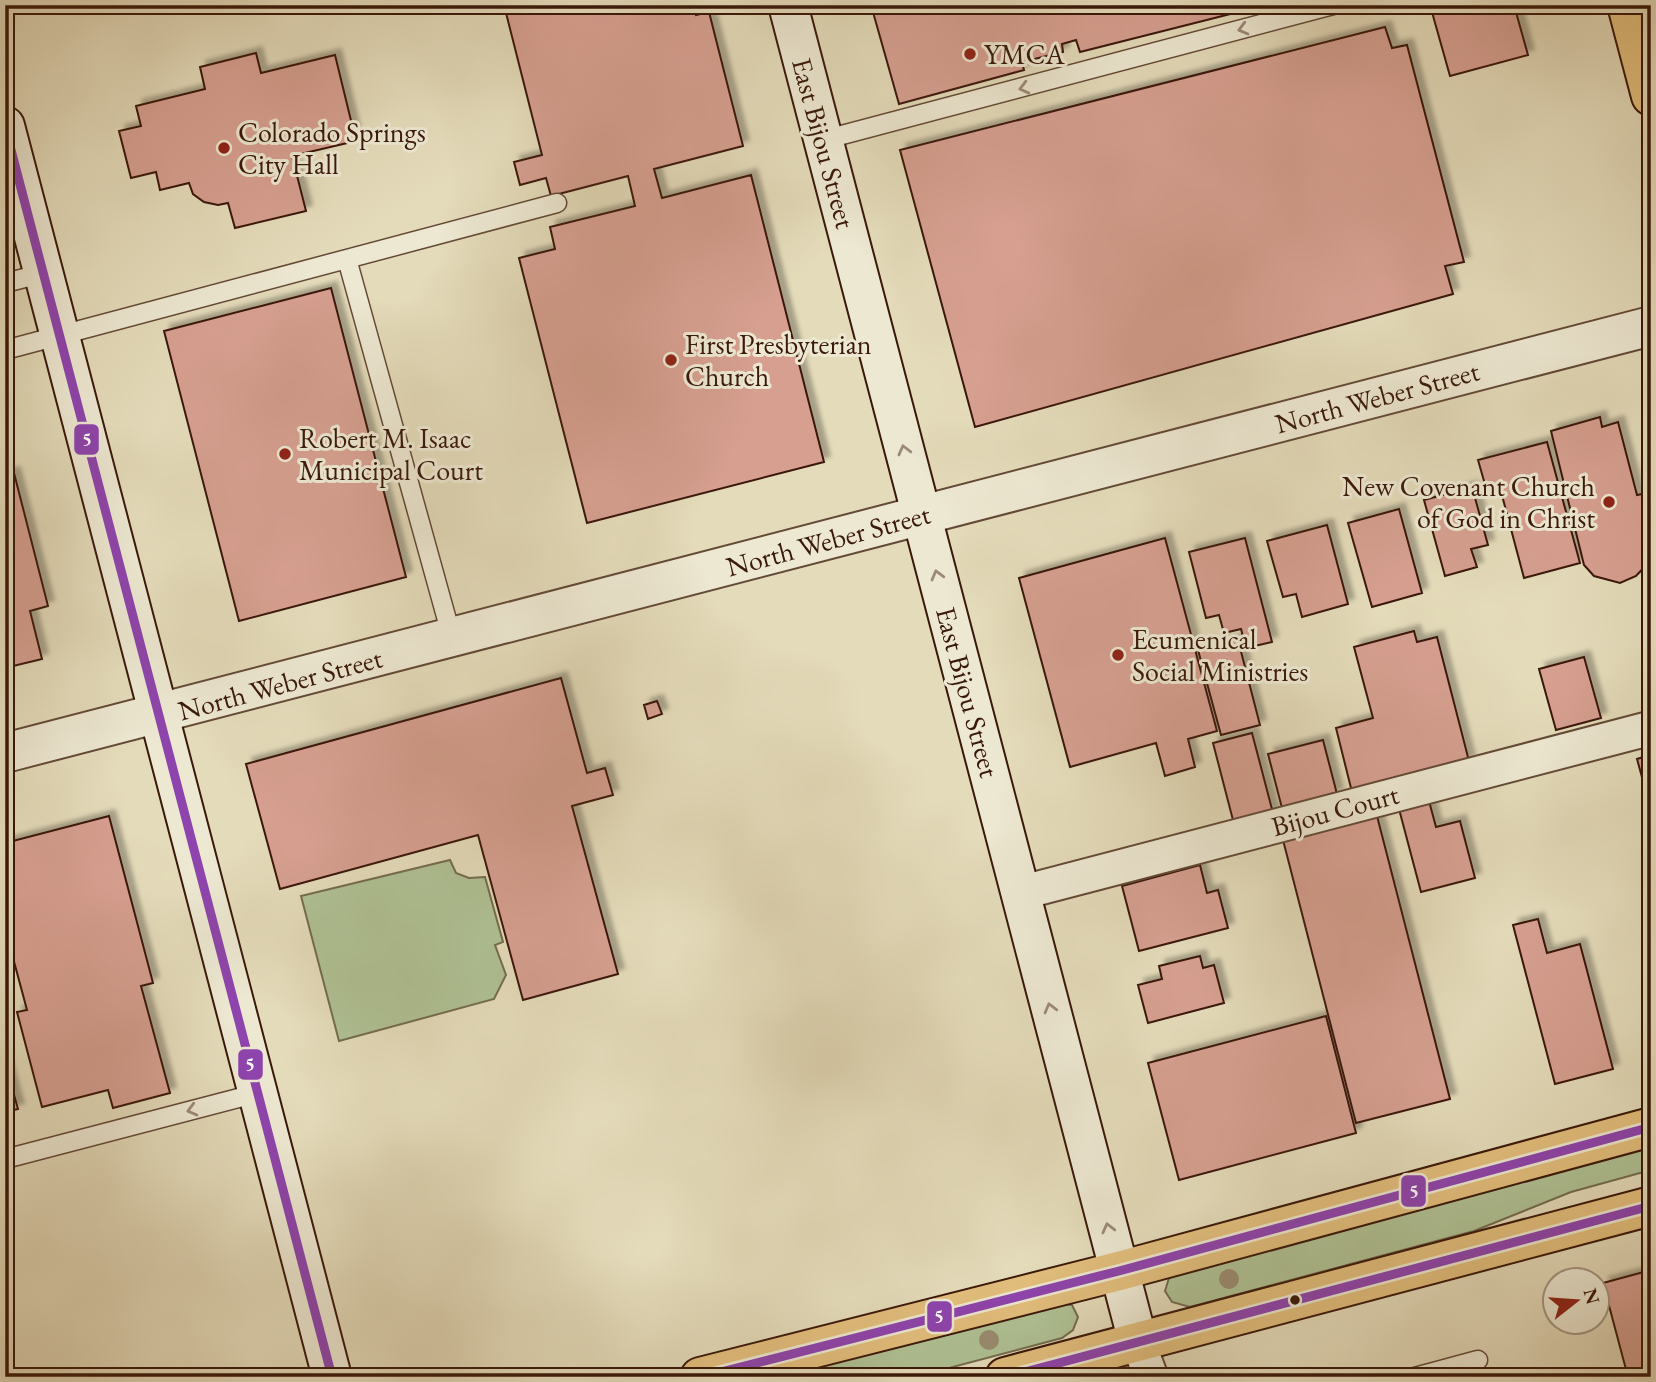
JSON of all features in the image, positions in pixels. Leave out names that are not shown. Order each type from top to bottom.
[{"type":"main road","name":"East Bijou Street","points":[[788,5],[1138,1342]]},
{"type":"main road","points":[[1627,5],[1648,72]]},
{"type":"main road","points":[[5,126],[332,1377]]},
{"type":"main road","name":"North Weber Street","points":[[5,754],[1651,326]]},
{"type":"main road","points":[[700,1377],[1119,1270],[1651,1127]]},
{"type":"main road","points":[[1005,1377],[1651,1206]]},
{"type":"street","name":"Bijou Court","points":[[1020,893],[1651,727]]},
{"type":"street","name":"East Bijou Street","points":[[1138,1342],[1151,1377]]},
{"type":"lane","points":[[823,140],[1333,5]]},
{"type":"lane","points":[[5,350],[557,203]]},
{"type":"lane","points":[[347,259],[452,638]]},
{"type":"lane","points":[[5,283],[44,272]]},
{"type":"lane","points":[[5,1159],[258,1093]]},
{"type":"lane","points":[[1415,1377],[1478,1360]]},
{"type":"green space","points":[[450,860],[456,873],[469,878],[485,877],[503,942],[495,945],[506,975],[494,999],[339,1041],[301,896]]},
{"type":"green space","points":[[1651,1145],[1651,1170],[1571,1192],[1474,1231],[1190,1307],[1172,1302],[1165,1291],[1169,1278],[1180,1272]]},
{"type":"green space","points":[[1055,1302],[1072,1305],[1078,1317],[1073,1330],[1062,1338],[915,1377],[766,1377]]},
{"type":"building","name":"First Presbyterian Church","points":[[504,5],[693,5],[696,15],[709,12],[743,146],[654,169],[662,198],[751,175],[824,462],[587,523],[519,258],[555,249],[550,227],[635,206],[628,176],[551,196],[546,178],[520,185],[514,162],[542,155]]},
{"type":"building","name":"YMCA","points":[[871,5],[1266,5],[1080,52],[1076,40],[1062,44],[1063,52],[1022,62],[1024,70],[899,104]]},
{"type":"building","points":[[1430,5],[1514,5],[1528,55],[1450,76]]},
{"type":"building","points":[[1385,27],[1392,48],[1407,45],[1464,262],[1445,266],[1453,294],[975,427],[900,150]]},
{"type":"building","name":"Colorado Springs City Hall","points":[[256,53],[261,73],[335,55],[356,141],[292,156],[306,211],[235,228],[228,203],[218,205],[204,202],[193,194],[189,183],[160,190],[156,172],[131,178],[119,131],[141,126],[136,106],[205,89],[200,67]]},
{"type":"building","name":"Robert M. Isaac Municipal Court","points":[[331,288],[406,577],[239,621],[164,331]]},
{"type":"building","name":"New Covenant Church of God in Christ","points":[[1600,417],[1602,427],[1618,422],[1637,495],[1647,493],[1651,509],[1650,561],[1636,576],[1620,583],[1594,576],[1584,565],[1551,431]]},
{"type":"building","points":[[1547,442],[1580,563],[1524,578],[1499,484],[1486,488],[1478,460]]},
{"type":"building","points":[[14,473],[48,606],[30,611],[42,659],[5,668],[5,475]]},
{"type":"building","points":[[1472,487],[1488,545],[1471,549],[1477,567],[1445,576],[1424,500]]},
{"type":"building","points":[[1399,509],[1422,593],[1372,607],[1348,523]]},
{"type":"building","points":[[1327,525],[1348,604],[1302,617],[1296,594],[1283,597],[1267,541]]},
{"type":"building","name":"Ecumenical Social Ministries","points":[[1165,538],[1217,731],[1188,739],[1195,767],[1165,776],[1156,743],[1070,767],[1019,578]]},
{"type":"building","points":[[1245,538],[1272,642],[1246,648],[1241,629],[1224,633],[1219,615],[1206,618],[1189,552]]},
{"type":"building","points":[[1414,631],[1417,642],[1437,637],[1469,761],[1352,792],[1336,728],[1373,718],[1354,647]]},
{"type":"building","points":[[1238,640],[1260,725],[1221,735],[1198,650]]},
{"type":"building","points":[[1584,657],[1601,718],[1556,730],[1539,669]]},
{"type":"building","points":[[561,678],[587,773],[605,768],[613,795],[572,806],[618,974],[523,1000],[478,835],[280,889],[246,764]]},
{"type":"building","points":[[657,701],[662,714],[648,719],[644,705]]},
{"type":"building","points":[[1252,733],[1273,813],[1234,824],[1213,743]]},
{"type":"building","points":[[1323,740],[1337,794],[1282,808],[1268,754]]},
{"type":"building","points":[[1651,742],[1651,810],[1637,759],[1650,755],[1647,743]]},
{"type":"building","points":[[1429,801],[1436,827],[1460,821],[1475,878],[1421,892],[1399,809]]},
{"type":"building","points":[[109,816],[153,983],[141,986],[170,1093],[113,1108],[108,1090],[42,1107],[17,1012],[27,1010],[5,928],[5,843]]},
{"type":"building","points":[[1377,816],[1450,1099],[1356,1123],[1283,840]]},
{"type":"building","points":[[1200,865],[1207,893],[1218,890],[1228,928],[1139,951],[1122,886]]},
{"type":"building","points":[[1538,919],[1547,953],[1580,944],[1613,1069],[1555,1084],[1513,925]]},
{"type":"building","points":[[1200,956],[1203,968],[1214,965],[1224,1003],[1148,1023],[1138,985],[1162,979],[1159,966]]},
{"type":"building","points":[[1326,1016],[1356,1133],[1179,1180],[1148,1063]]},
{"type":"building","points":[[5,1063],[18,1109],[5,1112]]},
{"type":"building","points":[[1651,1270],[1651,1377],[1628,1377],[1610,1309],[1610,1281]]},
{"type":"transit line","name":"5","points":[[5,127],[332,1377]]},
{"type":"transit line","name":"5","points":[[701,1377],[1119,1271],[1651,1127]]},
{"type":"transit line","name":"5","points":[[1006,1377],[1651,1206]]},
{"type":"place","name":"YMCA","points":[[970,54]]},
{"type":"place","name":"Colorado Springs City Hall","points":[[224,148]]},
{"type":"place","name":"First Presbyterian Church","points":[[671,360]]},
{"type":"place","name":"Robert M. Isaac Municipal Court","points":[[285,454]]},
{"type":"place","name":"New Covenant Church of God in Christ","points":[[1609,502]]},
{"type":"place","name":"Ecumenical Social Ministries","points":[[1118,655]]}]
